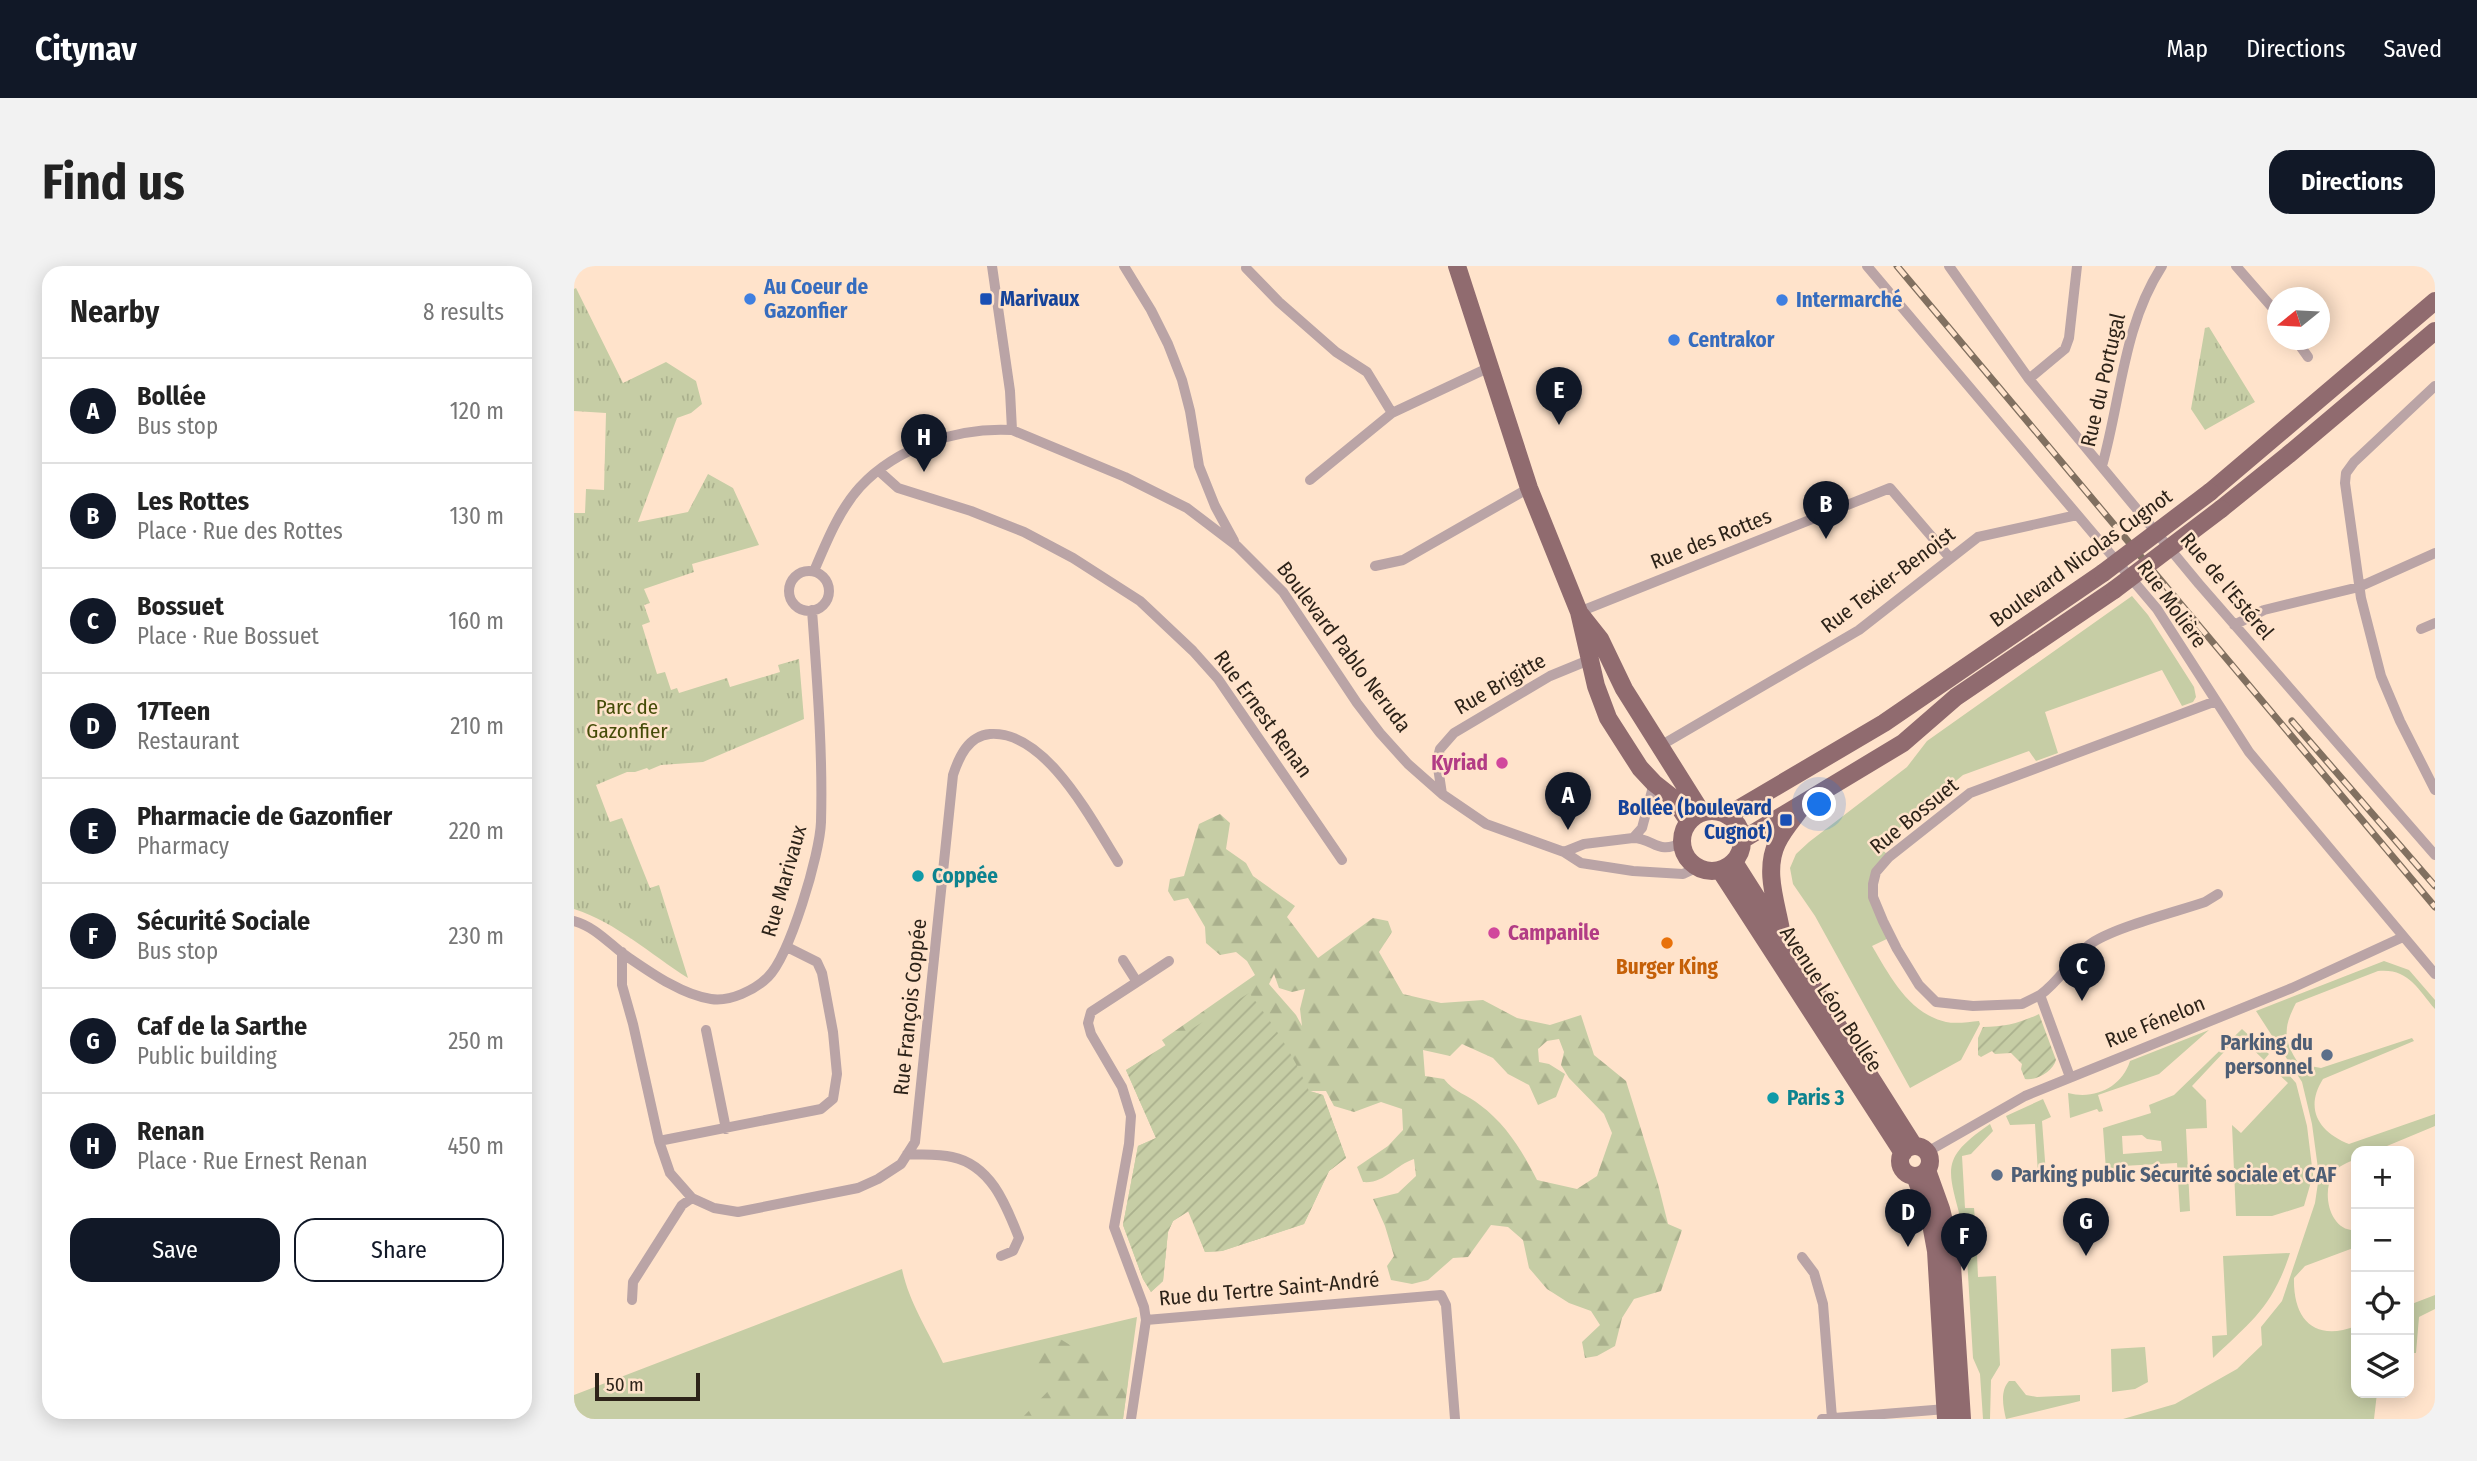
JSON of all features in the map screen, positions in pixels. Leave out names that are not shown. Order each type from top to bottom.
[{"type":"main road","points":[[1457,266],[1529,488],[1579,612],[1596,686],[1608,718],[1628,752],[1654,783],[1696,817]]},
{"type":"main road","name":"Boulevard Nicolas Cugnot","points":[[1728,815],[1884,723],[2104,573],[2210,492],[2435,301]]},
{"type":"main road","name":"Boulevard Nicolas Cugnot","points":[[1742,840],[1902,743],[1956,697],[2113,590],[2221,509],[2435,331]]},
{"type":"main road","points":[[1579,612],[1600,639],[1624,689],[1660,746],[1696,817]]},
{"type":"main road","name":"Avenue Léon Bollée","points":[[1783,940],[1770,860],[1777,842],[1806,801]]},
{"type":"main road","points":[[1713,811],[1728,815],[1738,825],[1742,840],[1741,852],[1727,866],[1712,871],[1698,867],[1688,859],[1682,842],[1685,829],[1696,817],[1713,811]]},
{"type":"main road","name":"Avenue Léon Bollée","points":[[1727,866],[1783,940],[1917,1159],[1941,1209],[1951,1250],[1962,1419]]},
{"type":"main road","name":"Avenue Léon Bollée","points":[[1727,866],[1917,1159],[1936,1251],[1946,1414]]},
{"type":"street","points":[[992,266],[1010,391],[1012,430]]},
{"type":"street","points":[[1124,266],[1168,344],[1190,411],[1199,466],[1215,506],[1237,546]]},
{"type":"street","name":"Rue Molière","points":[[1867,266],[2157,609],[2249,752],[2435,974]]},
{"type":"street","name":"Rue de l'Estérel","points":[[1949,266],[2029,379],[2234,625],[2433,848]]},
{"type":"street","points":[[2029,379],[2065,349],[2069,338],[2077,266]]},
{"type":"street","name":"Rue du Portugal","points":[[2102,466],[2131,335],[2142,300],[2162,266]]},
{"type":"street","points":[[2236,266],[2267,302]]},
{"type":"street","points":[[1246,268],[1326,344],[1367,372],[1392,413]]},
{"type":"street","points":[[2303,350],[2308,357]]},
{"type":"street","points":[[1310,480],[1392,413],[1490,367]]},
{"type":"street","points":[[2435,386],[2354,462],[2346,473],[2347,502],[2359,587],[2369,634],[2381,676],[2400,721],[2435,790]]},
{"type":"street","points":[[814,572],[835,524],[859,488],[878,471],[923,445],[952,435],[996,429],[1012,430],[1125,477],[1186,508],[1237,546]]},
{"type":"street","name":"Rue Ernest Renan","points":[[878,471],[898,488],[971,511],[1024,532],[1073,558],[1140,601],[1193,651],[1218,679],[1342,860]]},
{"type":"street","points":[[1375,566],[1403,560],[1529,488]]},
{"type":"street","name":"Rue des Rottes","points":[[1579,612],[1890,488],[1950,558]]},
{"type":"street","name":"Rue Texier-Benoist","points":[[1660,746],[1859,631],[1978,537],[2077,515]]},
{"type":"street","name":"Boulevard Pablo Neruda","points":[[1237,546],[1283,592],[1380,733],[1408,764],[1442,794],[1486,824],[1564,852],[1581,863],[1633,871],[1682,874],[1698,867]]},
{"type":"street","points":[[2234,625],[2264,610],[2359,587],[2435,553]]},
{"type":"street","points":[[805,571],[814,572],[825,579],[828,592],[823,604],[812,610],[799,608],[789,592],[793,579],[805,571]]},
{"type":"street","name":"Rue Marivaux","points":[[574,921],[597,932],[622,952],[690,995],[714,1000],[731,998],[751,990],[767,978],[787,947],[813,864],[821,825],[812,610]]},
{"type":"street","points":[[2421,629],[2435,623]]},
{"type":"street","name":"Rue Brigitte","points":[[1442,794],[1437,761],[1440,749],[1454,733],[1550,676],[1589,660]]},
{"type":"street","name":"Rue Bossuet","points":[[2216,701],[1970,793],[1889,857],[1876,872],[1873,884],[1874,897],[1883,921],[1919,985],[1936,1002],[1973,1006],[2022,1004],[2053,986],[2088,946],[2104,936],[2205,902],[2218,894]]},
{"type":"street","name":"Rue François Coppée","points":[[907,1154],[915,1142],[953,775],[959,758],[970,742],[984,734],[1000,733],[1021,741],[1043,757],[1065,781],[1118,862]]},
{"type":"street","points":[[1633,838],[1642,828],[1654,783]]},
{"type":"street","points":[[1564,852],[1584,844],[1633,838],[1640,838],[1662,848],[1674,847],[1682,842]]},
{"type":"street","name":"Rue Fénelon","points":[[1917,1159],[2015,1102],[2070,1077],[2292,988],[2403,937]]},
{"type":"street","points":[[659,1141],[821,1109],[833,1099],[837,1074],[833,1032],[822,973],[817,962],[787,947]]},
{"type":"street","points":[[622,952],[622,985],[659,1141],[670,1173],[692,1198],[714,1208],[738,1212],[858,1188],[901,1164],[907,1154],[953,1157],[988,1175],[1010,1215],[1019,1238],[1013,1251],[1000,1256]]},
{"type":"street","points":[[1123,960],[1137,982]]},
{"type":"street","name":"Rue du Tertre Saint-André","points":[[1169,961],[1091,1012],[1088,1023],[1091,1034],[1122,1087],[1131,1116],[1129,1144],[1114,1227],[1144,1307],[1146,1320],[1441,1295],[1446,1306],[1454,1419]]},
{"type":"street","points":[[2040,995],[2070,1077]]},
{"type":"street","points":[[706,1030],[726,1129]]},
{"type":"street","points":[[632,1300],[633,1282],[682,1205],[692,1198]]},
{"type":"street","points":[[1802,1257],[1814,1273],[1824,1304],[1827,1419],[1946,1414]]},
{"type":"street","points":[[1130,1419],[1146,1320]]},
{"type":"green space","name":"Parc de Gazonfier","points":[[576,288],[623,383],[666,362],[696,381],[702,404],[691,413],[677,418],[638,522],[688,512],[708,474],[733,488],[759,545],[692,564],[694,572],[644,589],[650,603],[644,605],[650,622],[642,625],[657,674],[665,672],[671,690],[677,688],[679,693],[727,678],[730,687],[780,672],[778,665],[799,659],[804,719],[703,762],[661,765],[649,770],[647,768],[627,772],[596,785],[610,822],[622,818],[650,888],[659,885],[688,978],[605,922],[574,909],[574,513],[585,513],[586,489],[604,490],[606,413],[574,411]]},
{"type":"green space","points":[[2209,327],[2255,402],[2205,430],[2191,409],[2205,328]]},
{"type":"green space","points":[[2132,596],[2148,615],[2194,687],[2196,697],[2193,702],[2182,706],[2162,670],[2045,712],[2058,753],[2036,761],[2029,751],[1963,775],[1879,845],[1889,857],[1873,884],[1891,937],[1872,946],[1902,992],[1921,1011],[1946,1022],[1979,1021],[1980,1024],[1961,1060],[1910,1088],[1815,916],[1793,884],[1790,868],[1796,854],[1907,767],[1927,741]]},
{"type":"green space","points":[[1220,814],[1230,823],[1226,849],[1246,863],[1253,876],[1295,906],[1287,917],[1318,958],[1373,918],[1388,921],[1392,932],[1379,952],[1403,994],[1441,1003],[1483,1000],[1517,1018],[1550,1025],[1581,1015],[1594,1055],[1626,1081],[1668,1224],[1682,1230],[1661,1291],[1634,1299],[1622,1318],[1615,1346],[1597,1356],[1585,1358],[1582,1342],[1600,1325],[1591,1311],[1569,1303],[1547,1289],[1529,1268],[1523,1240],[1508,1227],[1491,1225],[1468,1257],[1453,1258],[1428,1280],[1412,1284],[1391,1280],[1387,1266],[1394,1256],[1373,1199],[1398,1193],[1416,1176],[1414,1159],[1371,1182],[1363,1182],[1357,1167],[1388,1146],[1403,1130],[1402,1109],[1381,1102],[1354,1112],[1334,1106],[1326,1091],[1310,1091],[1323,1095],[1346,1158],[1329,1171],[1304,1224],[1222,1251],[1205,1252],[1188,1211],[1173,1221],[1168,1232],[1163,1281],[1151,1292],[1143,1279],[1123,1225],[1138,1146],[1156,1138],[1126,1070],[1166,1046],[1162,1040],[1255,975],[1247,961],[1236,952],[1220,955],[1206,943],[1205,927],[1188,898],[1174,901],[1168,891],[1170,879],[1184,876],[1199,824]],"holes":[[[1274,974],[1279,988],[1292,992],[1305,989],[1300,1009],[1302,1026],[1269,984]],[[1559,1039],[1564,1052],[1561,1065],[1569,1078],[1604,1114],[1612,1133],[1597,1176],[1577,1189],[1537,1180],[1513,1139],[1498,1121],[1444,1079],[1425,1076],[1423,1050],[1450,1056],[1462,1044],[1493,1058],[1508,1074],[1529,1085],[1538,1105],[1556,1097],[1565,1074],[1549,1064],[1539,1062],[1538,1049],[1547,1041]]]},
{"type":"green space","points":[[2384,961],[2409,970],[2435,1000],[2435,1009],[2404,976],[2378,971],[2296,1003],[2287,1027],[2290,1048],[2299,1064],[2321,1068],[2412,1038],[2414,1041],[2323,1079],[2317,1090],[2315,1110],[2323,1126],[2338,1139],[2349,1144],[2435,1114],[2435,1126],[2387,1146],[2351,1146],[2351,1161],[2335,1171],[2329,1182],[2328,1201],[2334,1218],[2340,1225],[2351,1229],[2351,1249],[2305,1266],[2294,1278],[2298,1305],[2309,1324],[2329,1331],[2351,1327],[2351,1398],[2376,1398],[2374,1419],[2123,1419],[2175,1404],[2237,1369],[2262,1345],[2261,1327],[2282,1301],[2315,1203],[2319,1176],[2312,1124],[2302,1082],[2256,1011]]},
{"type":"green space","points":[[1249,993],[1282,1040],[1309,1091],[1323,1095],[1346,1158],[1329,1171],[1304,1224],[1222,1251],[1205,1252],[1189,1211],[1173,1221],[1168,1232],[1163,1281],[1151,1292],[1143,1279],[1123,1225],[1138,1146],[1156,1138],[1126,1070]]},
{"type":"green space","points":[[2039,1014],[2056,1060],[2052,1068],[2044,1074],[2025,1079],[2022,1064],[2011,1053],[1995,1054],[1992,1051],[1981,1057],[1978,1055],[1978,1038],[1983,1027],[2012,1024]]},
{"type":"green space","points":[[2242,1029],[2269,1054],[2264,1060],[2239,1036],[2192,1086],[2206,1100],[2207,1128],[2186,1129],[2190,1211],[2180,1212],[2177,1163],[2122,1166],[2122,1169],[2106,1170],[2103,1128],[2151,1113],[2149,1105],[2174,1095]],"holes":[[[2142,1135],[2147,1139],[2161,1141],[2162,1151],[2123,1154],[2122,1136]]]},
{"type":"green space","points":[[2209,1030],[2159,1074],[2098,1095],[2103,1111],[2099,1112],[2097,1109],[2070,1118],[2068,1093],[2088,1095],[2106,1089],[2121,1078],[2130,1061]]},
{"type":"green space","points":[[2279,1064],[2296,1083],[2307,1126],[2313,1175],[2304,1206],[2272,1216],[2236,1216],[2232,1125],[2241,1133],[2288,1083],[2274,1070]]},
{"type":"green space","points":[[2043,1099],[2051,1117],[2042,1121],[2046,1174],[2038,1174],[2035,1124],[2010,1125],[2006,1116]]},
{"type":"green space","points":[[1990,1124],[1993,1131],[1971,1154],[1962,1156],[1965,1208],[1974,1208],[1975,1220],[1961,1220],[1951,1175],[1952,1165],[1963,1146]]},
{"type":"green space","points":[[1966,1241],[1976,1241],[1973,1249],[1977,1255],[1978,1277],[1996,1276],[2000,1365],[1991,1380],[1990,1419],[1983,1419],[1980,1374],[1973,1358]]},
{"type":"green space","points":[[2290,1253],[2276,1287],[2260,1312],[2213,1358],[2212,1336],[2227,1335],[2223,1256]]},
{"type":"green space","points":[[902,1269],[914,1306],[943,1363],[1137,1317],[1123,1419],[576,1419],[574,1395]]},
{"type":"green space","points":[[2435,1295],[2435,1309],[2419,1317],[2416,1353],[2414,1353],[2414,1303]]},
{"type":"green space","points":[[1057,1337],[1128,1381],[1123,1419],[1021,1419],[1054,1385],[1029,1362]]},
{"type":"green space","points":[[2145,1347],[2148,1382],[2135,1389],[2112,1392],[2111,1349]]},
{"type":"green space","points":[[2009,1381],[2015,1381],[2026,1395],[2080,1395],[2080,1401],[2006,1419],[2003,1394]]},
{"type":"railway","points":[[1897,266],[2435,907]]},
{"type":"railway","points":[[2292,721],[2435,886]]},
{"type":"place","name":"Au Coeur de Gazonfier","points":[[750,299]]},
{"type":"place","name":"Marivaux","points":[[986,299]]},
{"type":"place","name":"Intermarché","points":[[1782,300]]},
{"type":"place","name":"Centrakor","points":[[1674,340]]},
{"type":"place","name":"Pharmacie de Gazonfier","points":[[1559,425]]},
{"type":"place","name":"Renan","points":[[924,472]]},
{"type":"place","name":"Les Rottes","points":[[1826,539]]},
{"type":"place","name":"Kyriad","points":[[1502,763]]},
{"type":"place","name":"Bollée (boulevard Cugnot)","points":[[1786,820]]},
{"type":"place","name":"Bollée","points":[[1568,830]]},
{"type":"place","name":"Coppée","points":[[918,876]]},
{"type":"place","name":"Campanile","points":[[1494,933]]},
{"type":"place","name":"Burger King","points":[[1667,943]]},
{"type":"place","name":"Bossuet","points":[[2082,1001]]},
{"type":"place","name":"Parking du personnel","points":[[2327,1055]]},
{"type":"place","name":"Paris 3","points":[[1773,1098]]},
{"type":"place","name":"Parking public Sécurité sociale et CAF","points":[[1997,1175]]},
{"type":"place","name":"17Teen","points":[[1908,1247]]},
{"type":"place","name":"Caf de la Sarthe","points":[[2086,1256]]},
{"type":"place","name":"Sécurité Sociale","points":[[1964,1271]]}]
